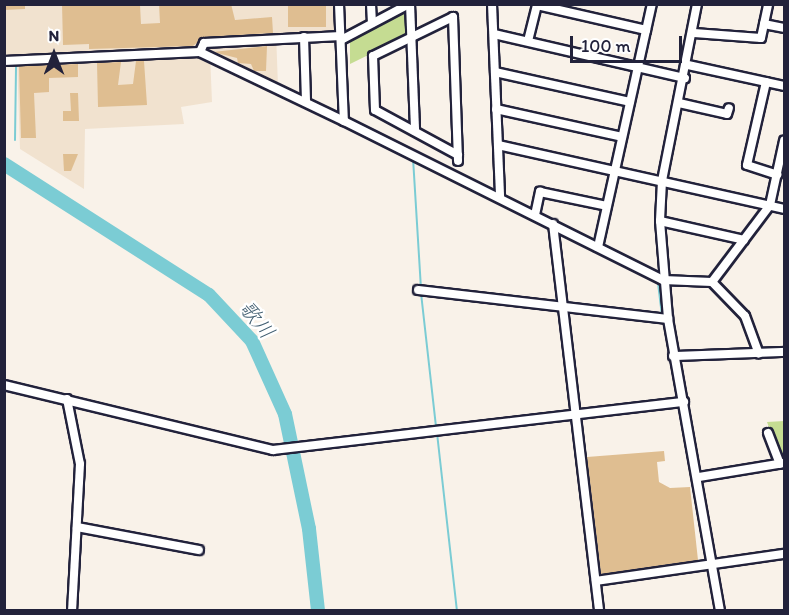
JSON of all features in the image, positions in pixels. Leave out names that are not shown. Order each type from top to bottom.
[{"type":"street","points":[[339,4],[344,121]]},
{"type":"street","points":[[371,4],[372,23]]},
{"type":"street","points":[[200,52],[204,43],[304,37],[341,38],[409,4],[415,131]]},
{"type":"street","points":[[492,4],[500,198]]},
{"type":"street","points":[[598,247],[652,4]]},
{"type":"street","points":[[697,4],[688,65],[662,181],[660,221],[663,280],[668,319],[699,477],[720,610]]},
{"type":"street","points":[[694,33],[761,38],[768,4]]},
{"type":"street","points":[[528,41],[537,5],[646,30]]},
{"type":"street","points":[[453,17],[458,158],[415,131],[375,110],[373,56],[412,36],[453,17]]},
{"type":"street","points":[[764,24],[784,28]]},
{"type":"street","points":[[494,34],[685,78]]},
{"type":"street","points":[[304,37],[306,102]]},
{"type":"street","points":[[4,61],[200,52],[306,102],[663,280],[712,282],[745,316],[759,354]]},
{"type":"street","points":[[688,65],[784,86]]},
{"type":"street","points":[[495,72],[630,102]]},
{"type":"street","points":[[766,82],[747,165],[777,174]]},
{"type":"street","points":[[679,103],[727,114]]},
{"type":"street","points":[[496,109],[622,136]]},
{"type":"street","points":[[712,282],[770,206],[784,141]]},
{"type":"street","points":[[498,145],[784,209]]},
{"type":"street","points":[[535,215],[540,192],[607,206]]},
{"type":"street","points":[[660,221],[744,240]]},
{"type":"street","points":[[553,224],[599,610]]},
{"type":"street","points":[[418,290],[668,319]]},
{"type":"street","points":[[674,356],[784,352]]},
{"type":"street","points":[[4,385],[278,449],[303,448],[684,402]]},
{"type":"street","points":[[67,399],[80,464],[72,610]]},
{"type":"street","points":[[699,477],[782,463],[768,433]]},
{"type":"street","points":[[77,527],[200,550]]},
{"type":"street","points":[[596,581],[784,554]]},
{"type":"shaded area","points":[[4,5],[335,5],[337,32],[276,33],[278,86],[210,54],[212,102],[181,107],[184,124],[85,129],[84,189],[20,149],[17,57],[5,57]]},
{"type":"green space","points":[[407,9],[409,35],[350,64],[350,39]]},
{"type":"green space","points":[[784,421],[784,461],[782,461],[767,422]]},
{"type":"building","points":[[4,4],[25,4],[25,9],[4,10]]},
{"type":"building","points":[[62,4],[140,5],[141,24],[160,23],[159,4],[231,4],[235,20],[272,17],[273,33],[204,37],[193,46],[89,49],[89,44],[63,45]]},
{"type":"building","points":[[288,4],[326,4],[326,27],[288,27]]},
{"type":"building","points":[[267,46],[266,71],[254,71],[251,64],[238,63],[237,58],[213,52]]},
{"type":"building","points":[[136,61],[144,61],[147,105],[98,107],[97,63],[121,62],[118,85],[133,84]]},
{"type":"building","points":[[78,64],[78,77],[49,78],[49,92],[34,93],[36,138],[21,138],[19,66]]},
{"type":"building","points":[[70,93],[78,93],[79,121],[63,121],[63,111],[71,111]]},
{"type":"building","points":[[63,154],[78,154],[71,171],[64,171]]},
{"type":"building","points":[[664,451],[665,461],[657,462],[659,482],[670,488],[690,487],[698,560],[601,574],[587,457]]},
{"type":"waterway","points":[[15,140],[16,66]]},
{"type":"waterway","points":[[413,158],[421,287]]},
{"type":"waterway","name":"歌川","points":[[4,164],[209,295],[252,341],[285,414],[309,529],[318,610]]},
{"type":"waterway","points":[[555,231],[658,283],[662,314]]},
{"type":"waterway","points":[[421,293],[436,427]]},
{"type":"waterway","points":[[437,433],[457,610]]}]
